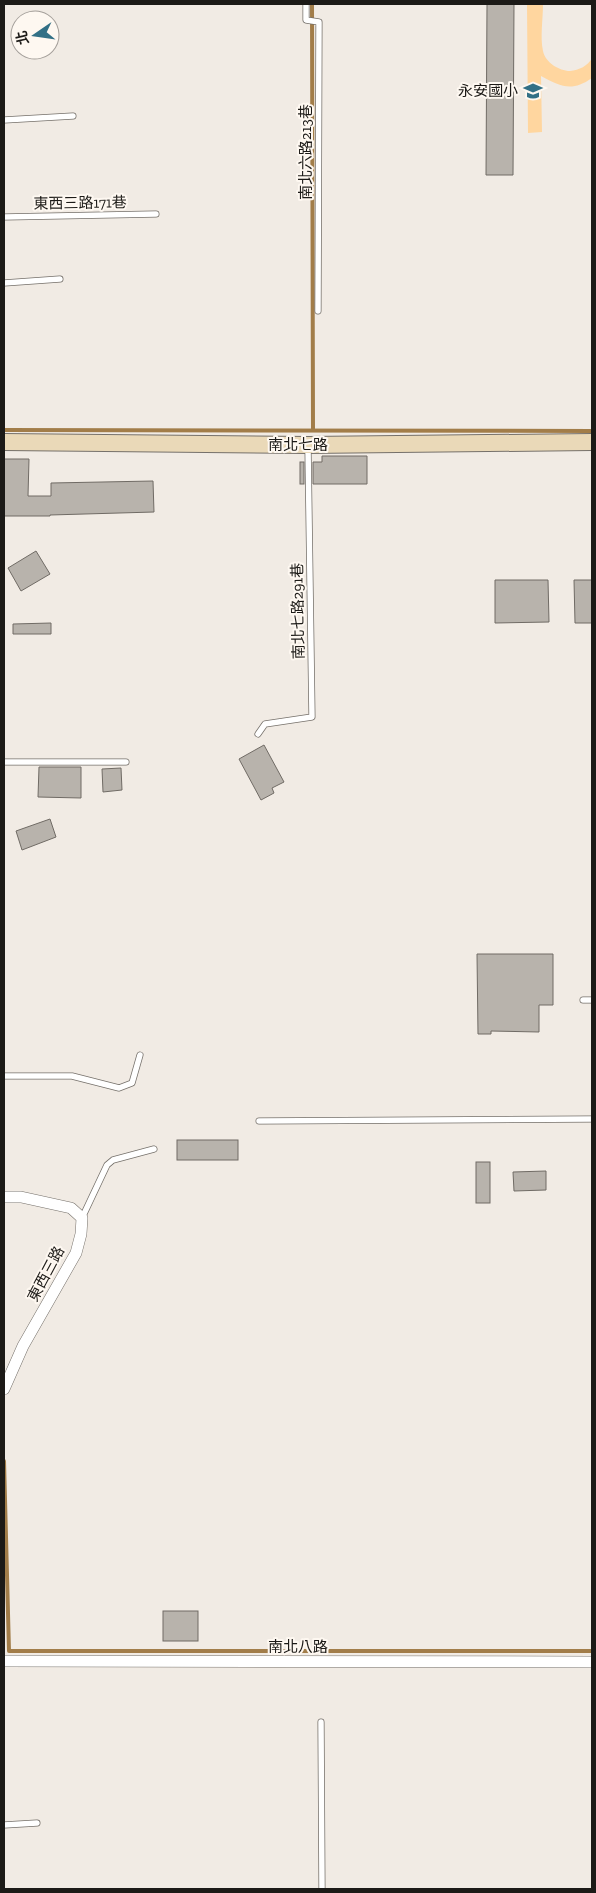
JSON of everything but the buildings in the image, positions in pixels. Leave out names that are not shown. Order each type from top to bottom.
[{"type":"street","name":"南北七路","points":[[4,442],[308,445],[592,442]]},
{"type":"street","points":[[4,1197],[21,1197],[71,1208],[82,1218]]},
{"type":"street","name":"東西三路","points":[[4,1389],[23,1346],[76,1253],[81,1234],[82,1218]]},
{"type":"street","name":"南北八路","points":[[4,1661],[592,1662]]},
{"type":"lane","name":"南北六路213巷","points":[[306,4],[306,20],[319,22],[318,311]]},
{"type":"lane","points":[[4,120],[73,116]]},
{"type":"lane","name":"東西三路171巷","points":[[4,217],[156,214]]},
{"type":"lane","points":[[4,283],[60,279]]},
{"type":"lane","name":"南北七路291巷","points":[[258,734],[265,724],[312,717],[308,445]]},
{"type":"lane","points":[[4,762],[126,762]]},
{"type":"lane","points":[[583,1000],[592,1000]]},
{"type":"lane","points":[[4,1076],[72,1076],[119,1088],[132,1083],[140,1055]]},
{"type":"lane","points":[[259,1121],[592,1119]]},
{"type":"lane","points":[[82,1218],[107,1165],[113,1160],[154,1149]]},
{"type":"lane","points":[[321,1722],[322,1889]]},
{"type":"lane","points":[[4,1826],[37,1823]]},
{"type":"shaded area","points":[[527,4],[543,4],[542,46],[544,55],[553,65],[570,71],[577,70],[592,58],[592,78],[578,85],[561,85],[541,76],[542,132],[528,133]]},
{"type":"waterway","points":[[312,4],[313,429]]},
{"type":"waterway","points":[[4,430],[592,431]]},
{"type":"waterway","points":[[4,1461],[9,1651],[592,1651]]},
{"type":"place","name":"永安國小","points":[[533,91]]}]
